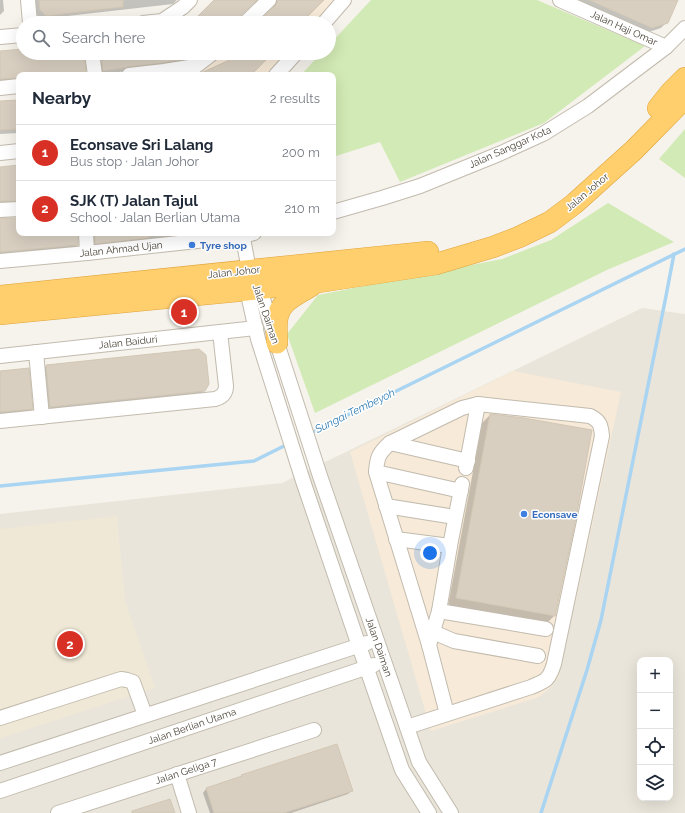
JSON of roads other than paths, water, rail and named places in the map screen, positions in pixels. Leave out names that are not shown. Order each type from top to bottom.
[{"type":"highway","points":[[644,140],[655,112],[670,93],[685,78]]},
{"type":"highway","name":"Jalan Johor","points":[[0,314],[253,290],[319,282],[436,264],[519,237],[550,222],[574,204],[608,174],[685,98]]},
{"type":"highway","name":"Jalan Johor","points":[[0,296],[435,251],[468,253]]},
{"type":"highway","points":[[276,343],[276,320],[283,304],[319,282]]},
{"type":"street","points":[[28,0],[29,16]]},
{"type":"street","points":[[169,16],[190,0]]},
{"type":"street","points":[[252,16],[269,0]]},
{"type":"street","points":[[330,16],[344,0]]},
{"type":"street","name":"Jalan Haji Omar","points":[[560,0],[666,47]]},
{"type":"street","name":"Jalan Sanggar Kota","points":[[336,211],[420,186],[499,154],[543,134],[588,106],[666,47],[685,28]]},
{"type":"street","points":[[0,37],[16,36]]},
{"type":"street","points":[[93,60],[95,72]]},
{"type":"street","points":[[155,72],[196,66],[204,60]]},
{"type":"street","points":[[279,72],[290,60]]},
{"type":"street","points":[[0,88],[16,86]]},
{"type":"street","points":[[0,153],[16,152]]},
{"type":"street","points":[[0,210],[16,208]]},
{"type":"street","points":[[86,236],[87,253]]},
{"type":"street","name":"Jalan Ahmad Ujan","points":[[0,261],[87,253],[229,236]]},
{"type":"street","name":"Jalan Daiman","points":[[246,236],[258,339],[275,394],[366,668],[402,770],[429,813]]},
{"type":"street","name":"Jalan Daiman","points":[[253,290],[276,343],[320,476],[419,762],[451,813]]},
{"type":"street","name":"Jalan Baiduri","points":[[0,356],[256,328]]},
{"type":"street","points":[[0,421],[220,398],[226,391],[226,386],[220,332]]},
{"type":"street","points":[[36,352],[42,417]]},
{"type":"street","points":[[390,444],[467,464],[478,404]]},
{"type":"street","points":[[407,727],[531,687],[545,681],[551,674],[602,436],[601,427],[597,420],[590,416],[478,404],[462,408],[390,444],[381,451],[376,462],[376,472],[396,539],[431,639],[447,714]]},
{"type":"street","points":[[376,472],[462,488],[439,611],[431,639]]},
{"type":"street","points":[[386,506],[456,517]]},
{"type":"street","points":[[396,539],[450,546]]},
{"type":"street","points":[[439,611],[546,630]]},
{"type":"street","points":[[431,639],[454,641],[538,656]]},
{"type":"street","points":[[0,763],[377,640]]},
{"type":"street","name":"Jalan Berlian Utama","points":[[0,791],[384,661]]},
{"type":"street","points":[[0,718],[121,679],[133,682],[145,716]]},
{"type":"street","name":"Jalan Geliga 7","points":[[58,813],[314,730]]},
{"type":"street","points":[[177,774],[189,813]]},
{"type":"waterway","name":"Sungai Tembeyoh","points":[[309,434],[685,249]]},
{"type":"waterway","points":[[541,813],[587,670],[601,620],[674,254]]},
{"type":"waterway","name":"Sungai Tembeyoh","points":[[0,486],[254,461],[288,444]]},
{"type":"place","name":"Tyre shop","points":[[192,245]]},
{"type":"place","name":"Econsave Sri Lalang","points":[[184,312]]},
{"type":"place","name":"Econsave","points":[[524,514]]},
{"type":"place","name":"SJK (T) Jalan Tajul","points":[[70,644]]}]
